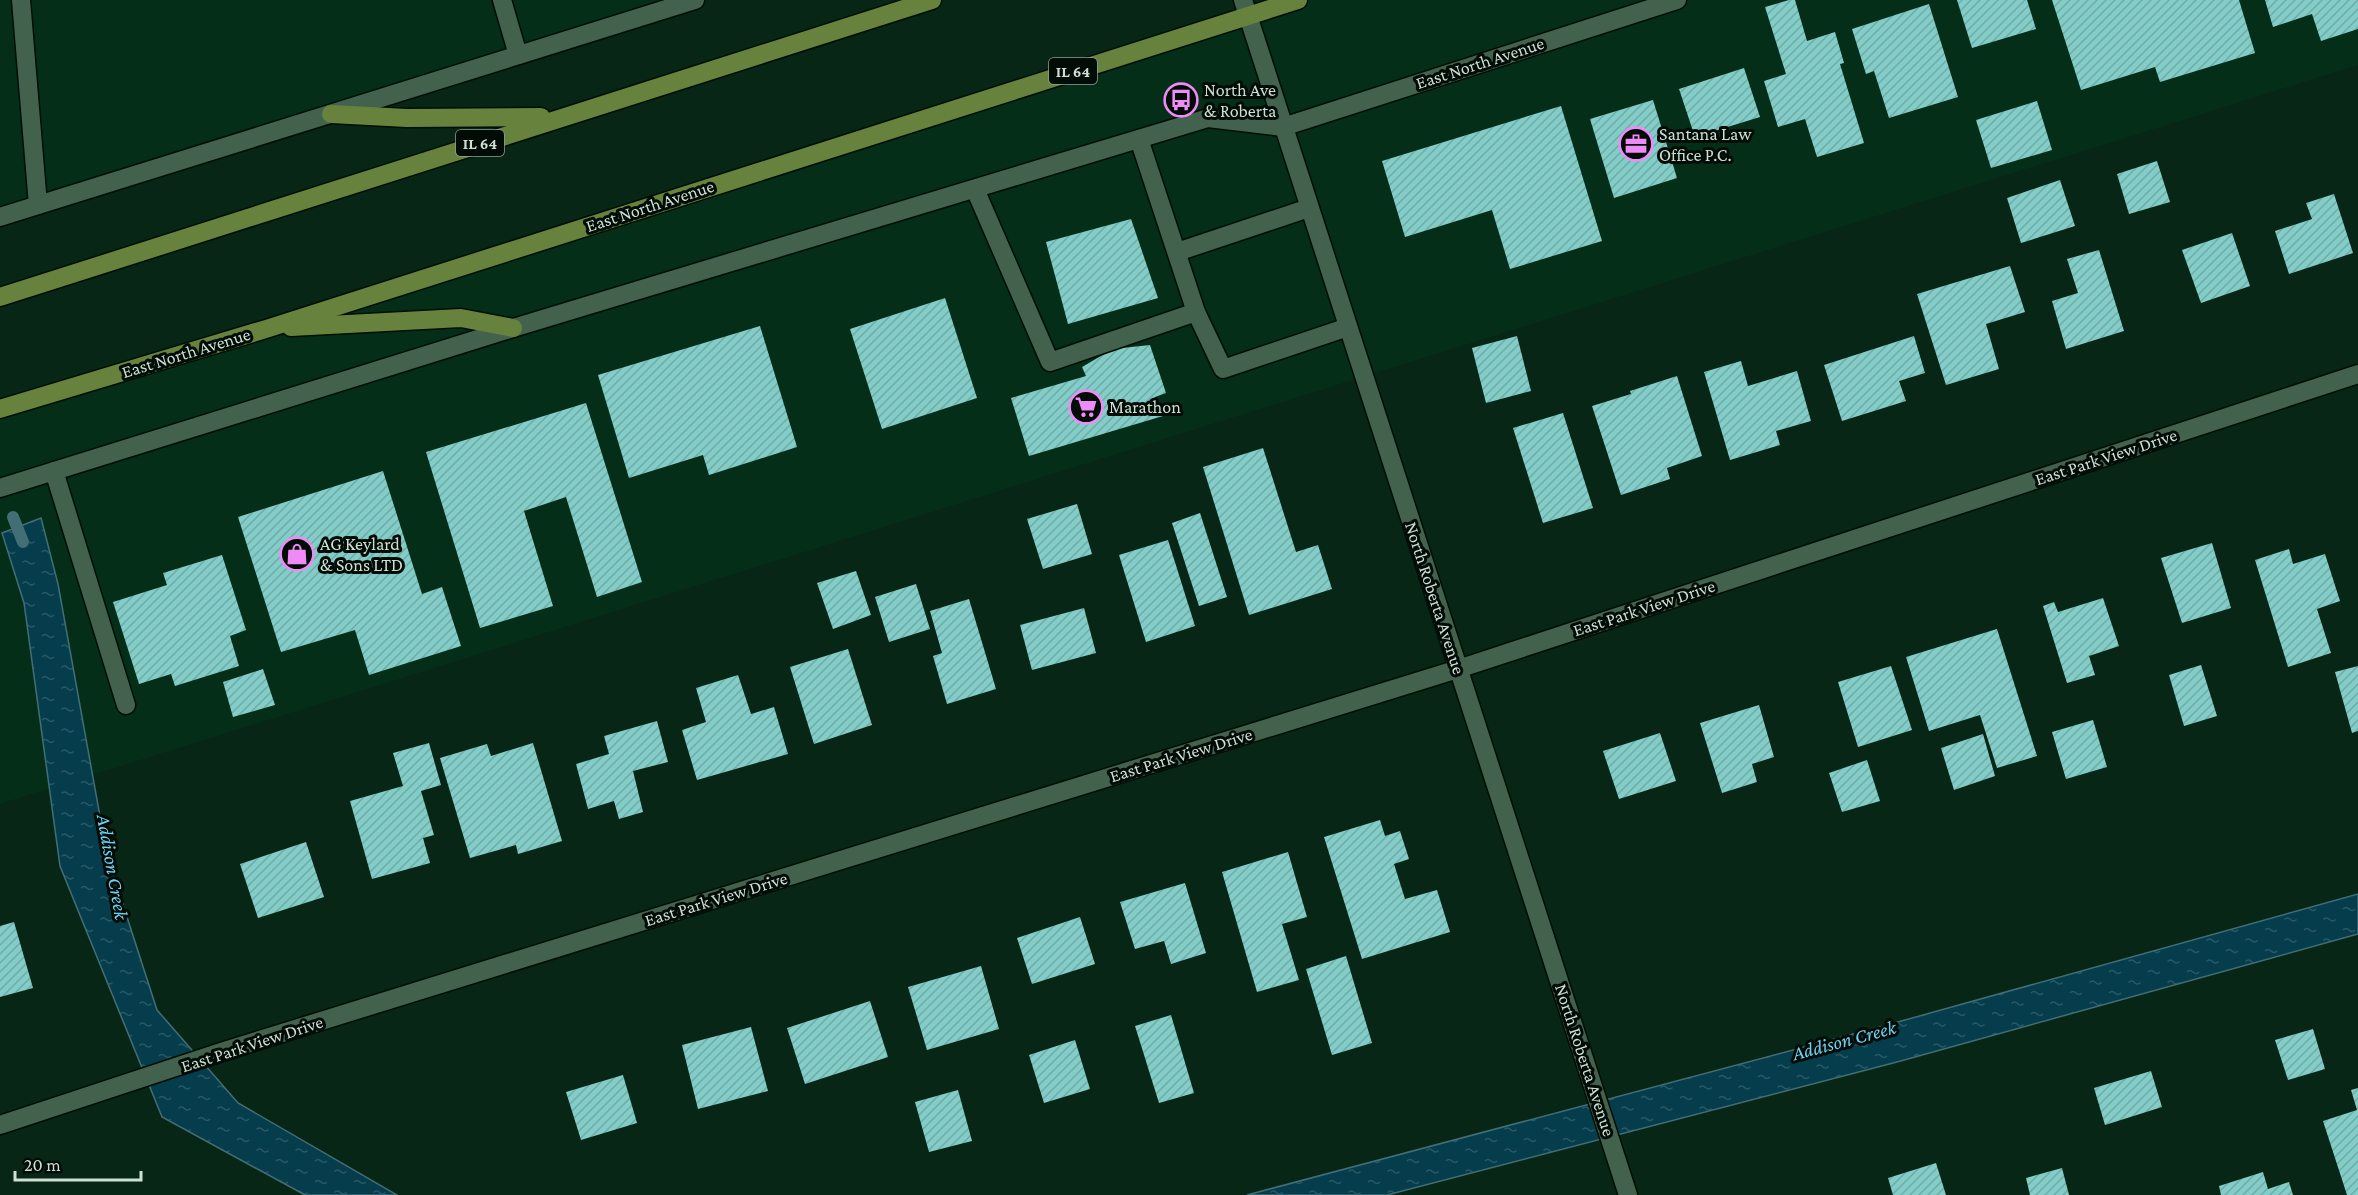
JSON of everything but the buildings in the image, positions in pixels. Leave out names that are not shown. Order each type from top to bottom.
[{"type":"main road","name":"IL 64","points":[[0,297],[932,0]]},
{"type":"main road","name":"East North Avenue","points":[[0,409],[266,329],[1246,8],[1298,0]]},
{"type":"main road","points":[[331,114],[407,118],[561,117]]},
{"type":"main road","points":[[266,329],[461,318],[513,328]]},
{"type":"street","points":[[21,0],[38,206]]},
{"type":"street","points":[[502,0],[518,55]]},
{"type":"street","points":[[0,217],[695,0]]},
{"type":"street","name":"East North Avenue","points":[[1283,127],[1677,0]]},
{"type":"street","name":"North Roberta Avenue","points":[[1246,8],[1628,1195]]},
{"type":"street","points":[[0,488],[513,328],[1208,118],[1283,127]]},
{"type":"street","points":[[1139,139],[1196,312],[1223,369],[1348,327]]},
{"type":"street","points":[[975,189],[1050,362],[1196,312]]},
{"type":"street","points":[[1176,252],[1309,208]]},
{"type":"street","name":"East Park View Drive","points":[[0,1125],[221,1052],[1458,669],[2358,374]]},
{"type":"street","points":[[54,471],[126,705]]},
{"type":"shaded area","points":[[0,0],[695,0],[0,217]]},
{"type":"shaded area","points":[[1298,0],[2358,0],[2358,65],[0,804],[0,412]]},
{"type":"water","points":[[41,518],[58,584],[107,855],[157,1010],[238,1103],[397,1195],[305,1195],[162,1117],[60,866],[24,603],[2,533]]},
{"type":"water","points":[[2358,894],[2358,934],[1897,1062],[1387,1195],[1247,1195],[1887,1025]]},
{"type":"waterway","name":"Addison Creek","points":[[13,517],[23,542]]},
{"type":"place","name":"North Ave & Roberta","points":[[1181,100]]},
{"type":"place","name":"Santana Law Office P.C.","points":[[1636,144]]},
{"type":"place","name":"Marathon","points":[[1086,407]]},
{"type":"place","name":"AG Keylard & Sons LTD","points":[[297,554]]}]
